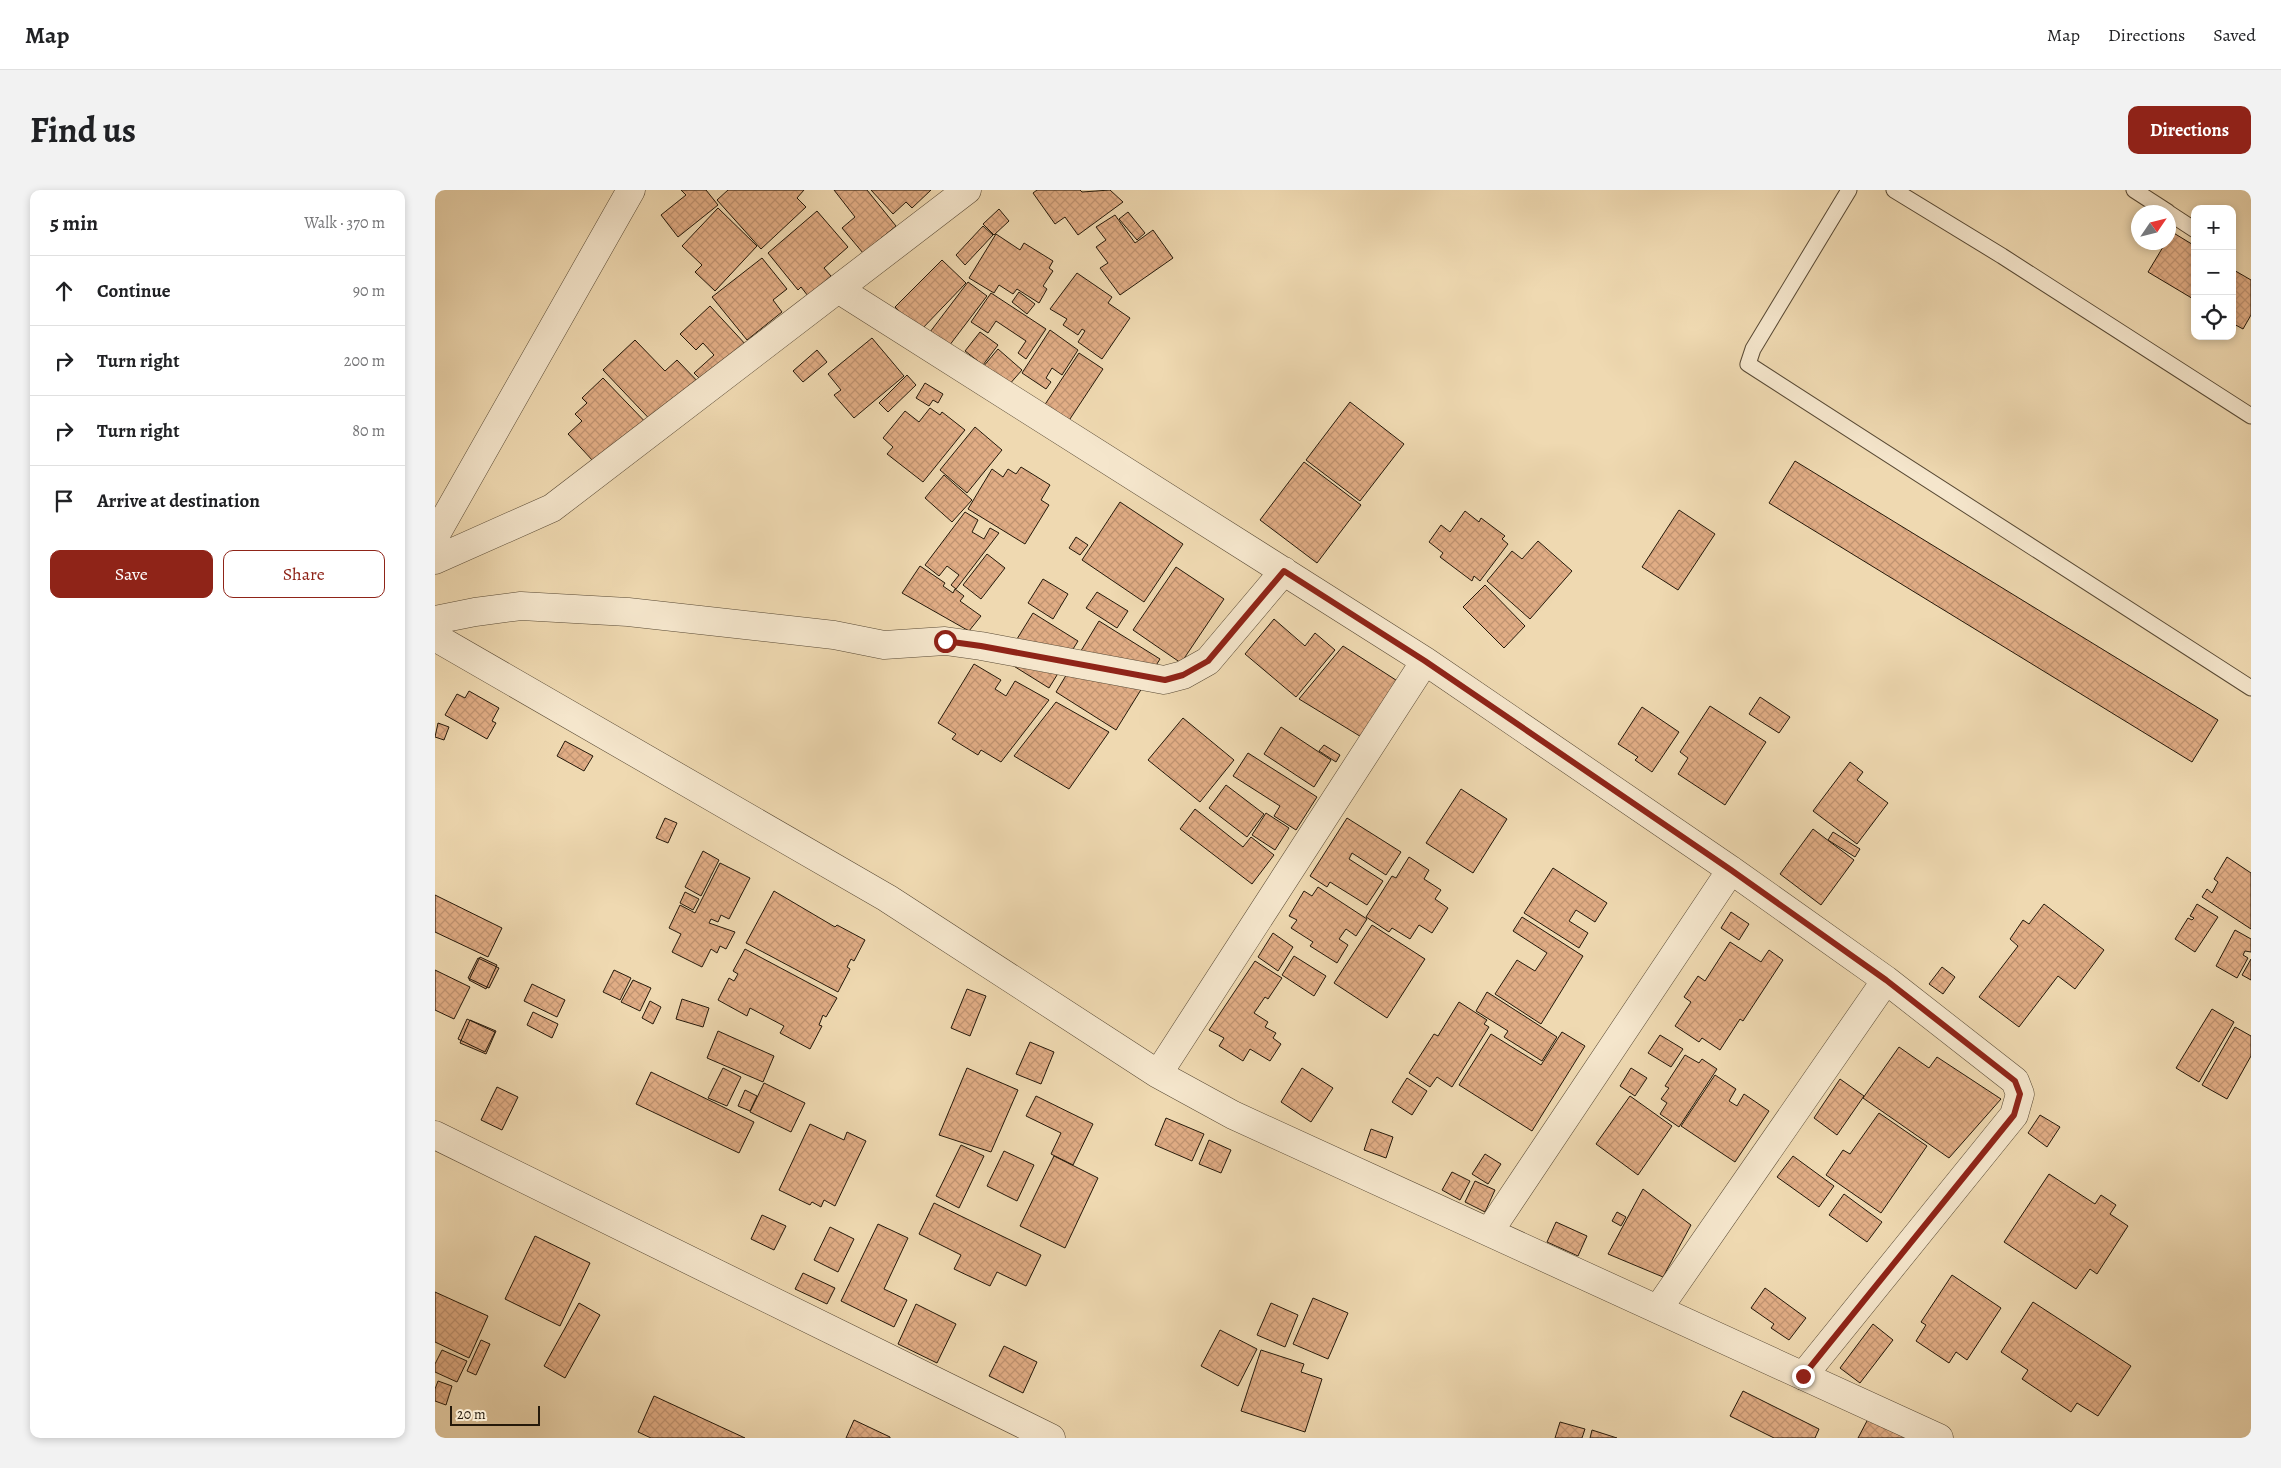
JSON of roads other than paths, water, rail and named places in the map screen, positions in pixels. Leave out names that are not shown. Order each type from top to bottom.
[{"type":"street","points":[[435,536],[631,190]]},
{"type":"street","points":[[435,560],[552,508],[967,190]]},
{"type":"street","points":[[838,289],[1425,661],[1731,870],[1886,980],[2015,1081],[2020,1094],[2014,1115],[1803,1376]]},
{"type":"street","points":[[435,620],[521,606],[628,612],[834,635],[884,645],[945,641],[1165,680],[1183,675],[1208,661],[1284,571]]},
{"type":"street","points":[[435,637],[887,898],[1158,1074],[1233,1115],[1939,1438]]},
{"type":"street","points":[[1158,1074],[1425,661]]},
{"type":"street","points":[[1489,1232],[1731,870]]},
{"type":"street","points":[[1658,1309],[1886,980]]},
{"type":"street","points":[[435,1136],[1051,1438]]},
{"type":"lane","points":[[1849,190],[1753,349],[1748,364],[2251,688]]},
{"type":"lane","points":[[1894,190],[2011,261],[2251,416]]},
{"type":"lane","points":[[2134,190],[2157,205]]},
{"type":"lane","points":[[2176,217],[2191,227]]}]
